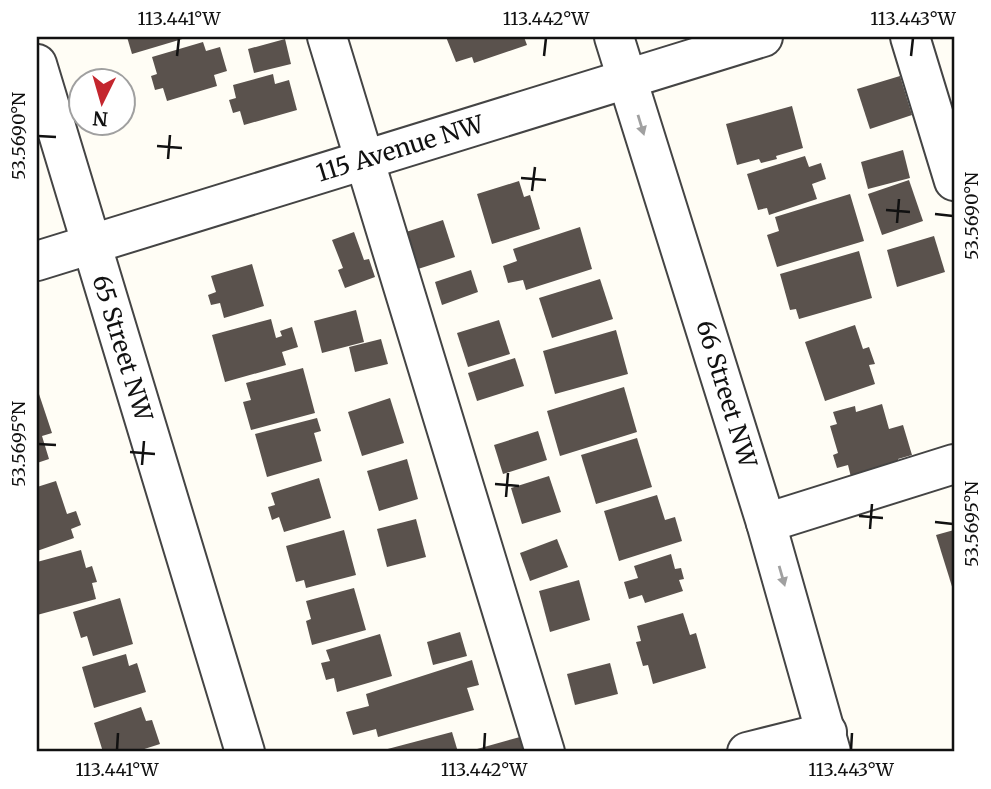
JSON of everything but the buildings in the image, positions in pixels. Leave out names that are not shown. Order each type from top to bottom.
[{"type":"street","points":[[327,37],[545,752]]},
{"type":"street","name":"66 Street NW","points":[[614,37],[766,523],[829,742]]},
{"type":"street","name":"115 Avenue NW","points":[[37,261],[763,37]]},
{"type":"street","points":[[910,37],[954,181]]},
{"type":"street","name":"65 Street NW","points":[[37,64],[245,752]]},
{"type":"street","points":[[766,523],[954,464]]},
{"type":"street","points":[[747,752],[829,742]]}]
